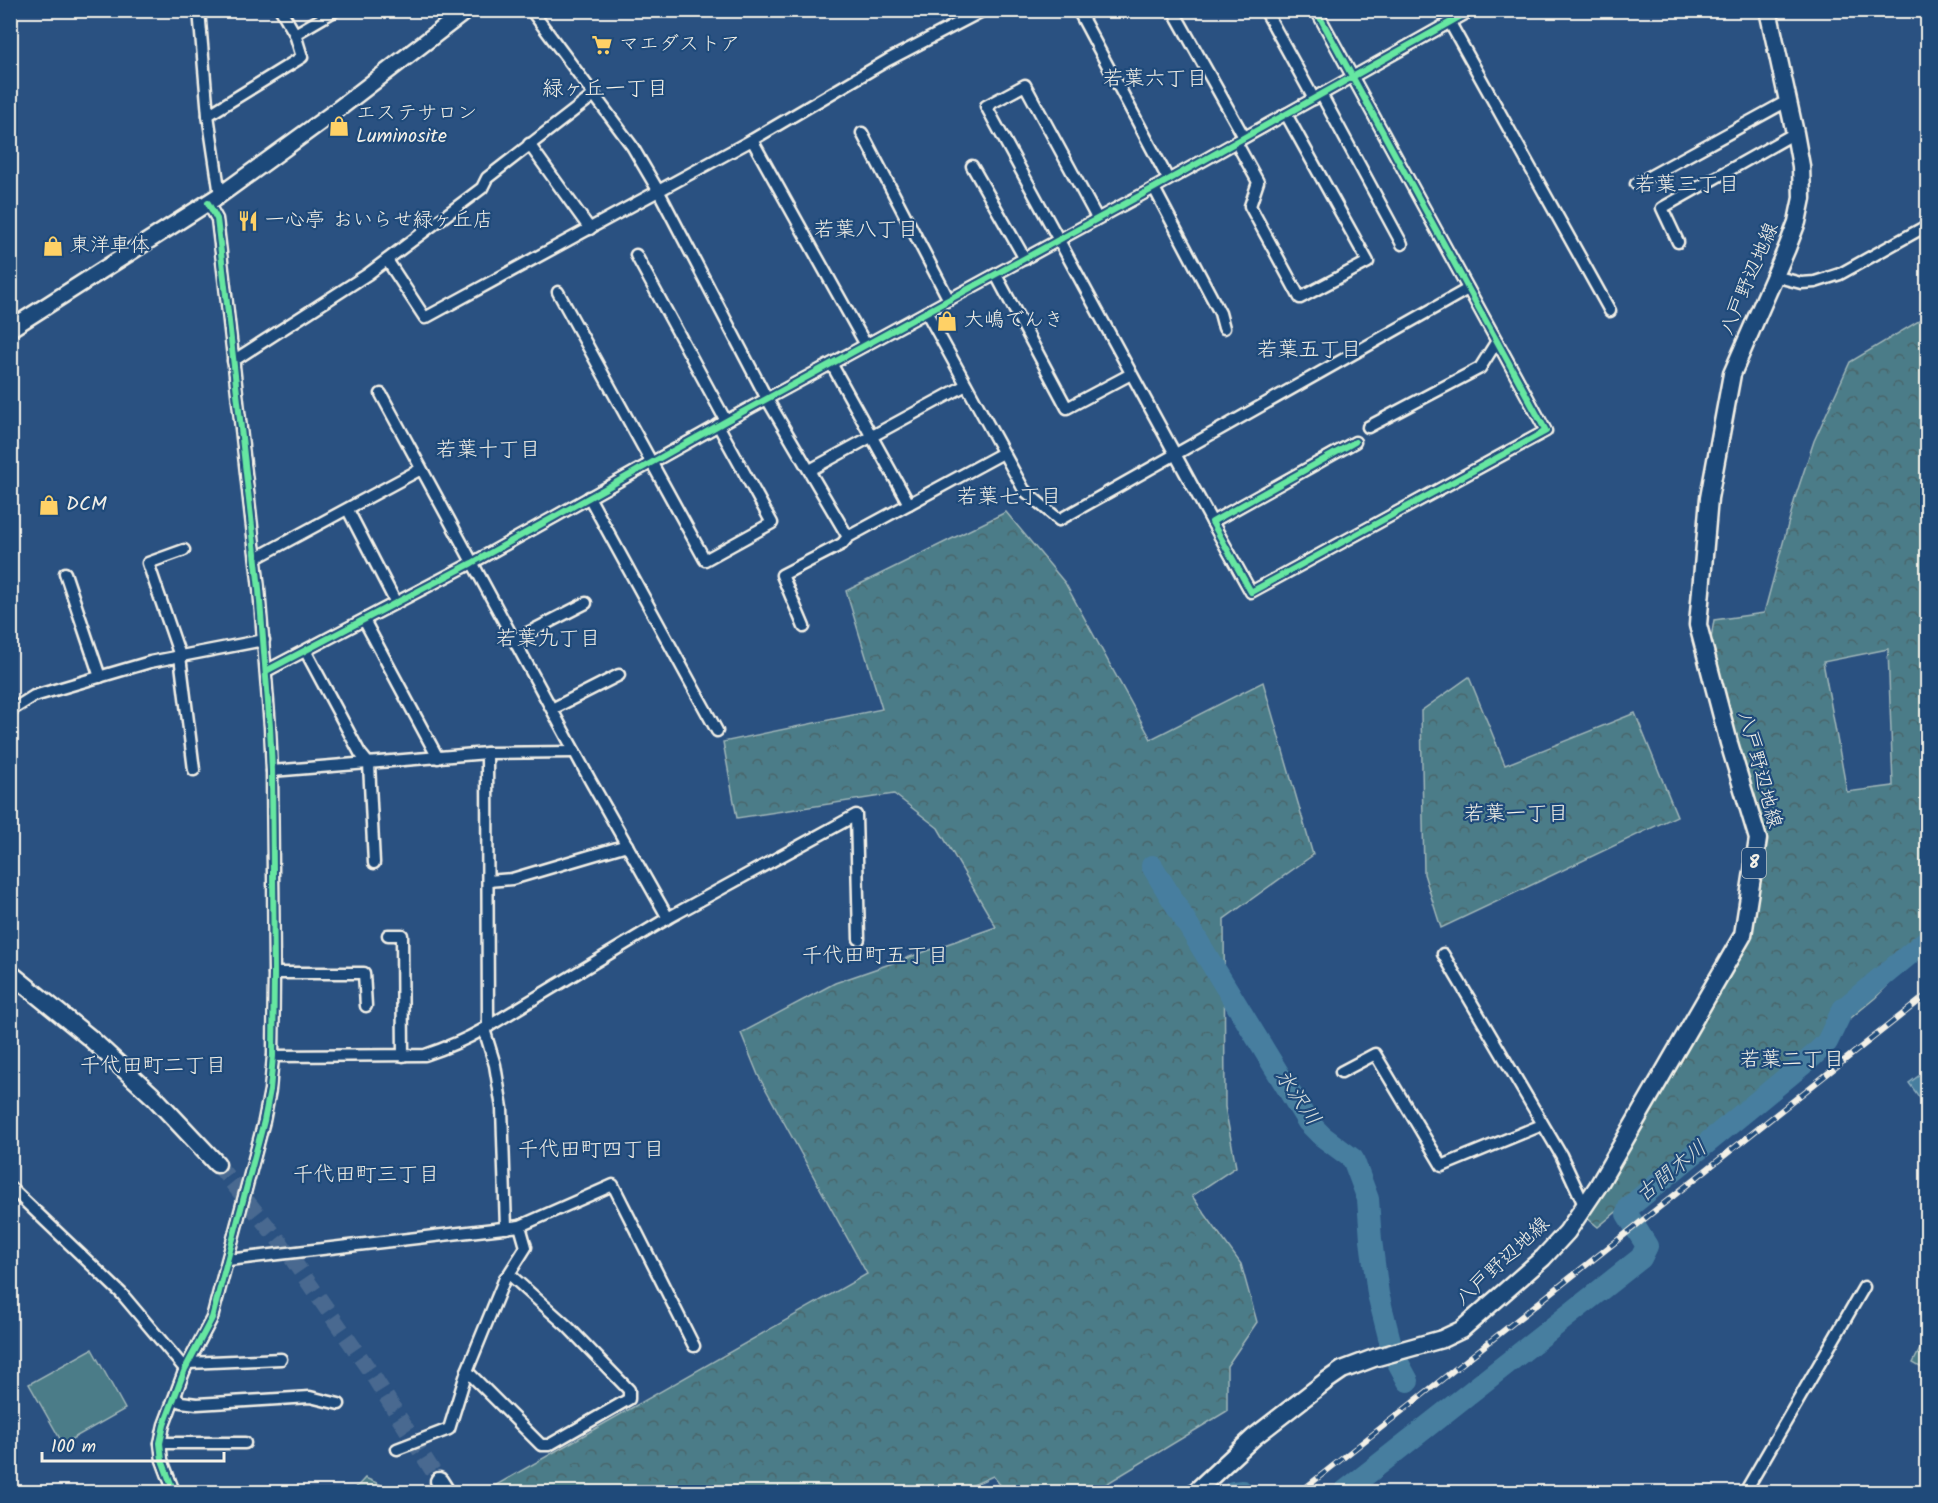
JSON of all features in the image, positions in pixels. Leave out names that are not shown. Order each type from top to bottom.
[{"type":"main road","name":"八戸野辺地線","points":[[1196,1492],[1263,1430],[1310,1392],[1342,1370],[1374,1358],[1442,1339],[1461,1330],[1543,1258],[1567,1232],[1584,1208],[1743,935],[1758,839],[1729,743],[1698,625],[1708,498],[1732,374],[1797,222],[1802,198],[1801,166],[1789,100],[1768,10]]},
{"type":"main road","points":[[10,973],[90,1038],[155,1098],[217,1164]]},
{"type":"street","points":[[174,1492],[162,1460],[160,1443],[164,1425],[187,1366],[212,1318],[264,1121],[273,1056],[272,771],[264,640],[214,199],[199,10]]},
{"type":"street","points":[[208,115],[302,57],[295,34],[281,10]]},
{"type":"street","points":[[295,34],[336,10]]},
{"type":"street","points":[[10,329],[214,199],[337,110],[467,10]]},
{"type":"street","points":[[531,10],[632,146],[659,192],[767,399],[848,537]]},
{"type":"street","points":[[387,260],[425,318],[659,192],[753,140],[888,60],[984,10]]},
{"type":"street","points":[[1078,10],[1168,179]]},
{"type":"street","points":[[1173,10],[1240,139],[1258,182],[1250,206],[1300,298],[1368,262],[1286,114]]},
{"type":"street","points":[[1265,10],[1402,244]]},
{"type":"street","points":[[1097,218],[1025,85],[986,106],[1251,592],[1546,431],[1316,10]]},
{"type":"street","points":[[266,671],[364,621],[722,423],[927,313],[1472,10]]},
{"type":"street","points":[[1450,23],[1610,310]]},
{"type":"street","points":[[233,361],[387,260],[482,188],[488,178],[594,95]]},
{"type":"street","points":[[1636,184],[1789,100]]},
{"type":"street","points":[[862,133],[949,300]]},
{"type":"street","points":[[1678,242],[1662,208],[1795,133]]},
{"type":"street","points":[[753,140],[866,345]]},
{"type":"street","points":[[529,144],[590,229]]},
{"type":"street","points":[[972,166],[1024,259]]},
{"type":"street","points":[[1154,188],[1220,313],[1224,328]]},
{"type":"street","points":[[1774,276],[1801,283],[1815,282],[1840,274],[1928,225]]},
{"type":"street","points":[[558,292],[705,560],[772,523],[636,255]]},
{"type":"street","points":[[996,275],[1067,408],[1131,374]]},
{"type":"street","points":[[927,313],[1024,490],[1059,520],[1468,289]]},
{"type":"street","points":[[1368,427],[1479,368],[1497,341]]},
{"type":"street","points":[[832,364],[909,504]]},
{"type":"street","points":[[810,470],[966,386]]},
{"type":"street","points":[[381,394],[575,752],[668,918]]},
{"type":"street","points":[[1212,522],[1355,441]]},
{"type":"street","points":[[804,627],[782,574],[842,544],[848,537],[1003,453]]},
{"type":"street","points":[[256,558],[421,469]]},
{"type":"street","points":[[589,497],[717,731]]},
{"type":"street","points":[[348,510],[396,603]]},
{"type":"street","points":[[184,550],[148,563],[180,656],[194,770]]},
{"type":"street","points":[[65,573],[100,676]]},
{"type":"street","points":[[514,640],[586,603]]},
{"type":"street","points":[[364,621],[438,758]]},
{"type":"street","points":[[10,711],[34,696],[150,662],[264,640]]},
{"type":"street","points":[[306,652],[360,753],[369,764],[374,863]]},
{"type":"street","points":[[552,709],[619,675]]},
{"type":"street","points":[[272,771],[488,753],[575,752]]},
{"type":"street","points":[[488,753],[486,1028],[502,1108],[506,1228]]},
{"type":"street","points":[[273,1056],[425,1055],[460,1042],[668,918],[856,815],[859,939]]},
{"type":"street","points":[[488,881],[512,879],[627,845]]},
{"type":"street","points":[[388,935],[402,935],[403,1056]]},
{"type":"street","points":[[1443,954],[1561,1155],[1584,1208]]},
{"type":"street","points":[[274,973],[364,973],[366,1006]]},
{"type":"street","points":[[1341,1072],[1375,1054],[1442,1166],[1542,1125]]},
{"type":"street","points":[[228,1260],[520,1226],[613,1185],[694,1346]]},
{"type":"street","points":[[10,1187],[121,1293],[187,1366]]},
{"type":"street","points":[[397,1449],[449,1429],[467,1371],[505,1278],[510,1274],[526,1247],[520,1226]]},
{"type":"street","points":[[467,1371],[541,1445],[549,1445],[629,1399],[629,1390],[568,1327],[510,1274]]},
{"type":"street","points":[[1745,1492],[1864,1287]]},
{"type":"street","points":[[187,1366],[281,1359]]},
{"type":"street","points":[[175,1397],[181,1402],[197,1404],[310,1397],[339,1404]]},
{"type":"street","points":[[160,1443],[245,1443]]},
{"type":"green space","points":[[1927,316],[1927,946],[1875,998],[1598,1227],[1586,1217],[1749,940],[1765,838],[1709,652],[1714,620],[1764,613],[1796,495],[1814,441],[1850,362]],"holes":[[[1888,649],[1893,786],[1847,792],[1823,662]]]},
{"type":"green space","points":[[1006,512],[1065,583],[1151,739],[1263,682],[1313,855],[1224,919],[1225,1107],[1236,1167],[1192,1196],[1241,1264],[1257,1322],[1227,1366],[1227,1411],[1093,1492],[1006,1492],[993,1476],[958,1492],[484,1492],[867,1274],[758,1075],[741,1033],[835,983],[996,927],[938,828],[894,794],[737,818],[723,742],[882,709],[846,591]]},
{"type":"green space","points":[[1469,677],[1505,765],[1635,713],[1677,816],[1441,928],[1424,874],[1421,711]]},
{"type":"green space","points":[[1927,1335],[1927,1371],[1913,1363]]},
{"type":"green space","points":[[92,1349],[125,1409],[63,1444],[29,1384]]},
{"type":"green space","points":[[365,1478],[398,1492],[352,1492]]},
{"type":"water","points":[[1927,1070],[1927,1108],[1909,1083]]},
{"type":"waterway","name":"氷沢川","points":[[1152,866],[1308,1122],[1322,1136],[1353,1159],[1368,1199],[1378,1294],[1391,1345]]},
{"type":"waterway","name":"古間木川","points":[[1344,1492],[1641,1258],[1647,1246],[1627,1214],[1629,1207],[1813,1056],[1827,1042],[1843,1009],[1928,939]]},
{"type":"waterway","name":"氷沢川","points":[[1394,1355],[1408,1381]]},
{"type":"waterway","name":"古間木川","points":[[1233,1492],[1243,1492]]},
{"type":"tunnel","points":[[217,1164],[281,1243],[372,1374],[439,1481]]},
{"type":"railway","points":[[1300,1492],[1928,994]]},
{"type":"cycle path","points":[[1316,10],[1546,431],[1251,592],[1212,522],[1355,442]]},
{"type":"cycle path","points":[[266,671],[472,563],[726,421],[1154,188],[1472,10]]},
{"type":"cycle path","points":[[174,1492],[162,1460],[160,1443],[164,1425],[185,1369],[212,1318],[264,1121],[273,1056],[270,727],[259,589],[226,295],[217,219],[208,203]]},
{"type":"place","name":"マエダストア","points":[[602,45]]},
{"type":"place","name":"エステサロン Luminosite","points":[[339,126]]},
{"type":"place","name":"一心亭 おいらせ緑ヶ丘店","points":[[248,221]]},
{"type":"place","name":"東洋車体","points":[[53,246]]},
{"type":"place","name":"大嶋でんき","points":[[947,321]]},
{"type":"place","name":"DCM","points":[[49,505]]},
{"type":"district","name":"若葉六丁目","points":[[1155,79]]},
{"type":"district","name":"緑ヶ丘一丁目","points":[[605,89]]},
{"type":"district","name":"若葉三丁目","points":[[1687,185]]},
{"type":"district","name":"若葉八丁目","points":[[866,230]]},
{"type":"district","name":"若葉五丁目","points":[[1309,350]]},
{"type":"district","name":"若葉十丁目","points":[[488,450]]},
{"type":"district","name":"若葉七丁目","points":[[1009,497]]},
{"type":"district","name":"若葉九丁目","points":[[548,639]]},
{"type":"district","name":"若葉一丁目","points":[[1516,814]]},
{"type":"district","name":"千代田町五丁目","points":[[875,956]]},
{"type":"district","name":"若葉二丁目","points":[[1792,1060]]},
{"type":"district","name":"千代田町二丁目","points":[[153,1066]]},
{"type":"district","name":"千代田町四丁目","points":[[591,1150]]},
{"type":"district","name":"千代田町三丁目","points":[[366,1175]]}]
